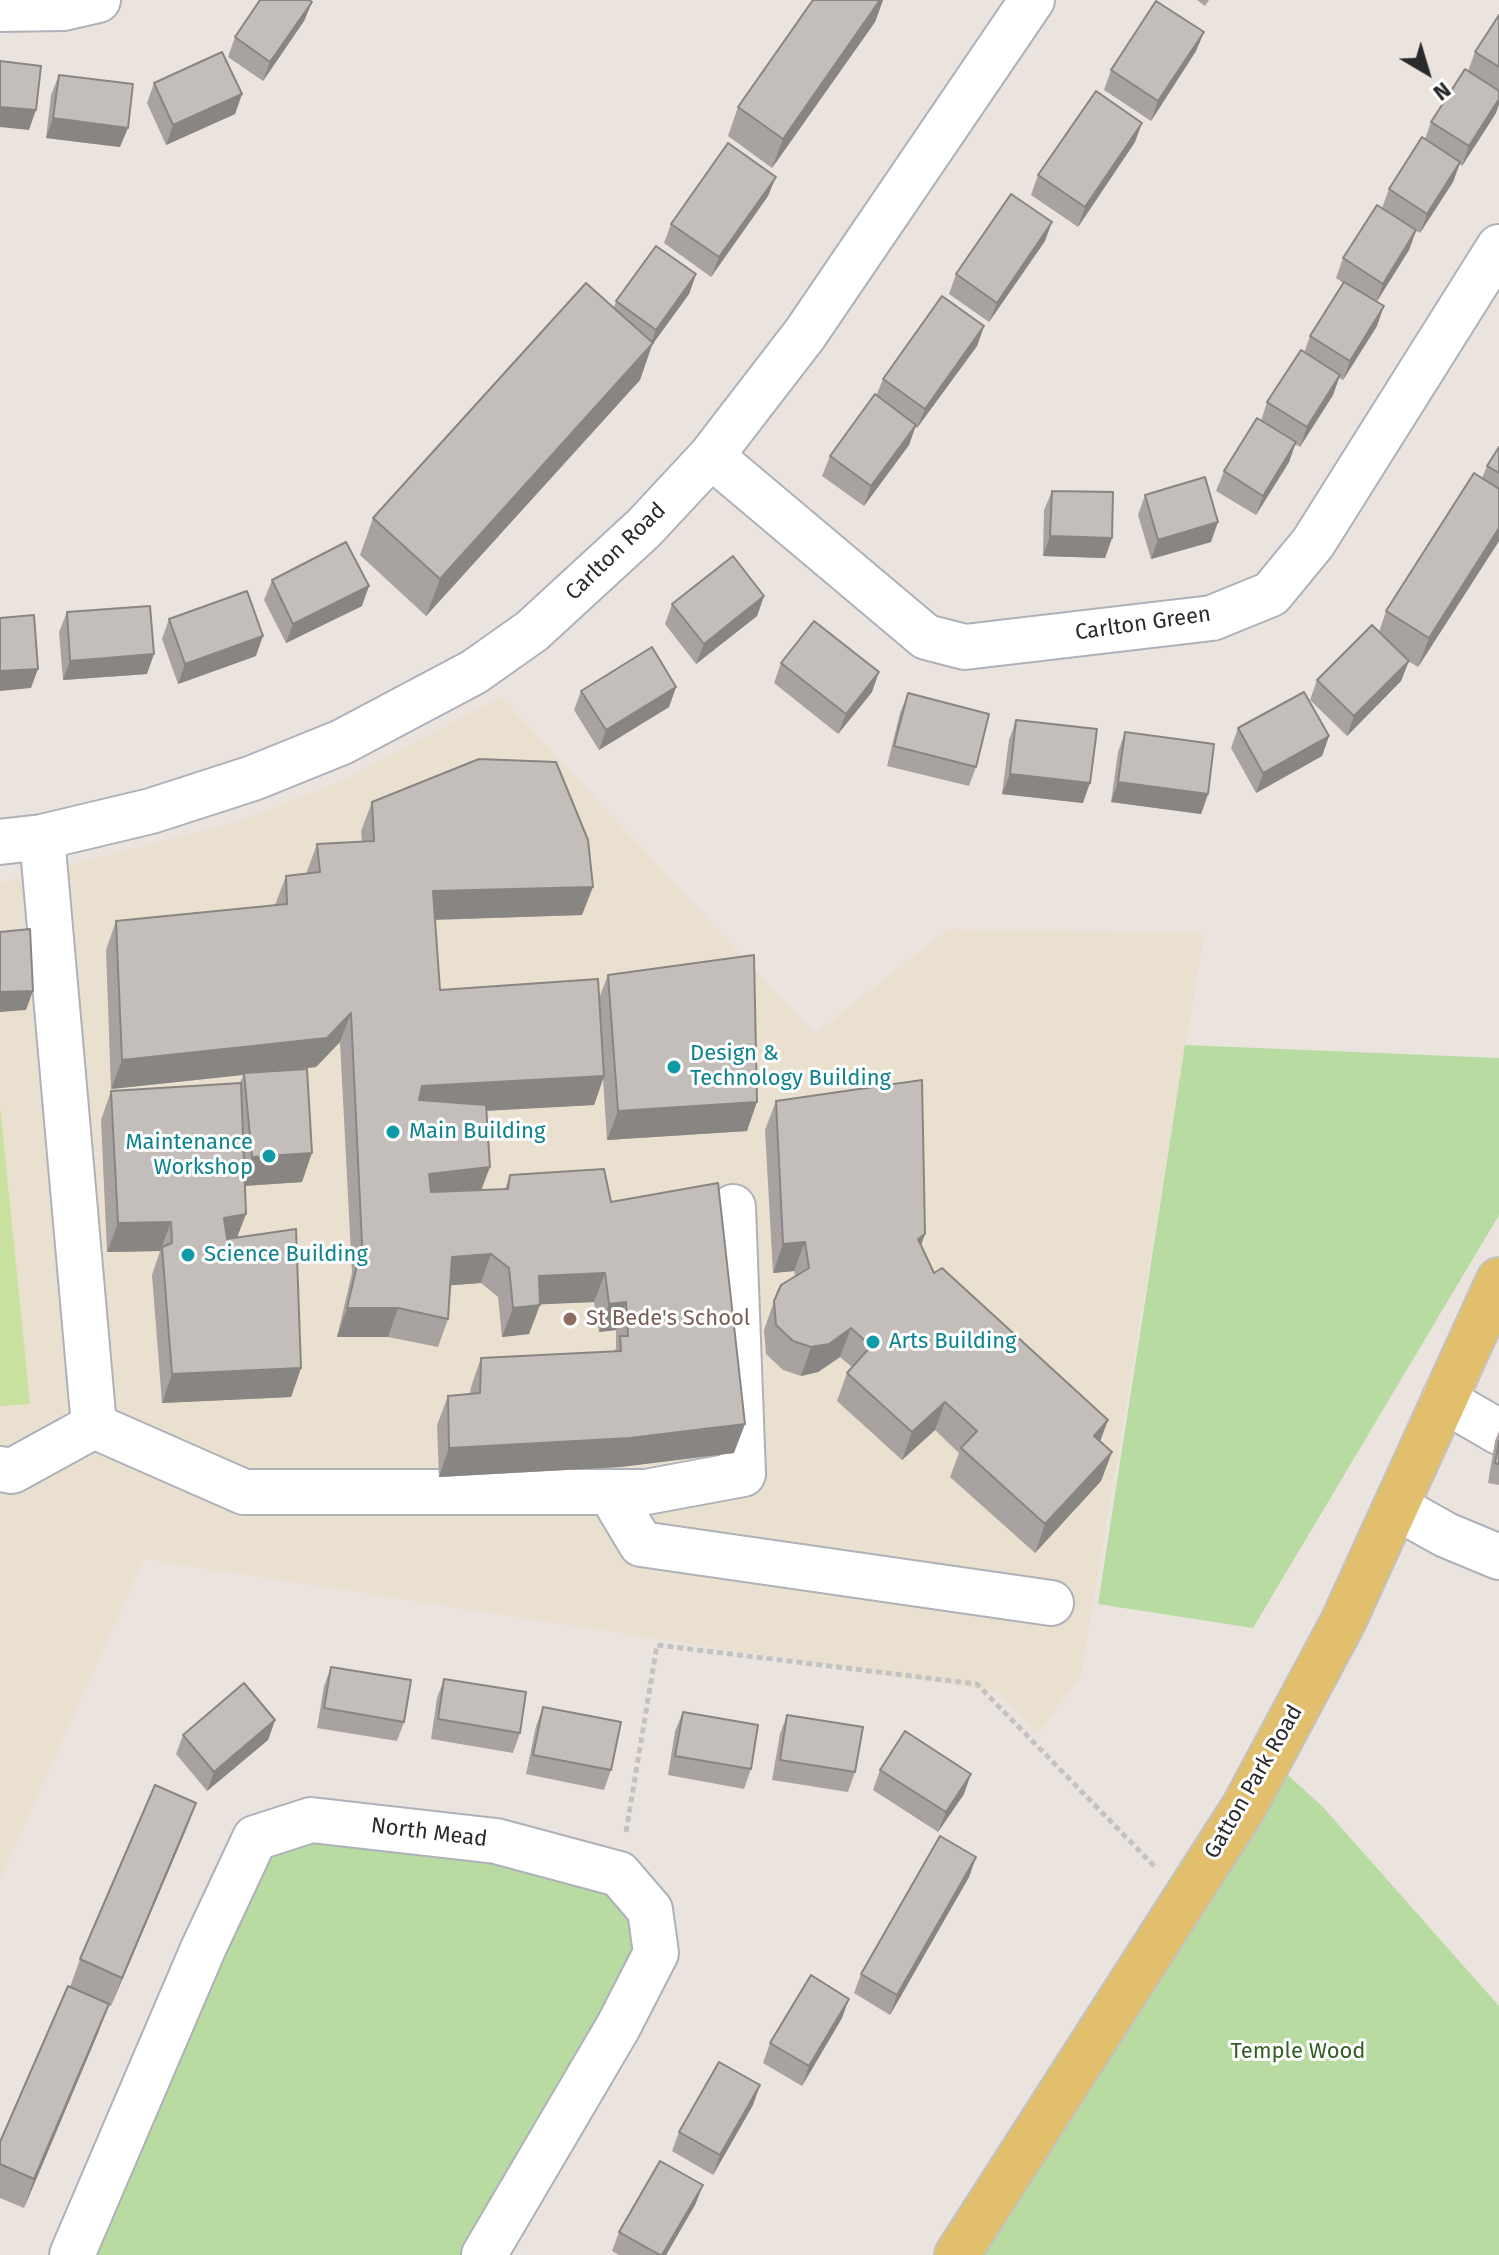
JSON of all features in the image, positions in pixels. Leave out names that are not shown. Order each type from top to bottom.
[{"type":"main road","name":"Gatton Park Road","points":[[957,2255],[1251,1795],[1343,1622],[1499,1280]]},
{"type":"street","points":[[0,9],[63,8],[98,0]]},
{"type":"street","name":"Carlton Road","points":[[21,839],[151,811],[253,778],[342,742],[474,672],[532,631],[644,528],[711,456],[805,334],[1032,0]]},
{"type":"street","name":"Carlton Green","points":[[711,456],[926,637],[965,647],[1212,618],[1271,594],[1313,543],[1499,247]]},
{"type":"street","points":[[21,839],[94,1426]]},
{"type":"street","points":[[94,1426],[244,1492],[646,1492],[743,1474],[733,1207]]},
{"type":"street","points":[[1444,1400],[1499,1432]]},
{"type":"street","points":[[0,1469],[12,1471],[94,1426]]},
{"type":"street","points":[[610,1492],[641,1544],[1051,1603]]},
{"type":"street","points":[[1396,1507],[1446,1535],[1499,1557]]},
{"type":"street","name":"North Mead","points":[[72,2255],[203,1949],[255,1838],[311,1820],[374,1825],[496,1841],[619,1874]]},
{"type":"street","points":[[484,2255],[618,2027],[656,1953],[650,1910],[619,1874]]},
{"type":"path","points":[[619,1874],[657,1645],[977,1684],[1186,1898]]},
{"type":"shaded area","name":"St Bede's School","points":[[501,697],[815,1034],[948,929],[1204,933],[1081,1676],[1038,1733],[999,1692],[144,1559],[0,1879],[0,883],[240,821],[339,782]]},
{"type":"green space","points":[[1185,1045],[1499,1058],[1499,1215],[1253,1628],[1098,1604]]},
{"type":"green space","points":[[0,1106],[30,1404],[0,1406]]},
{"type":"green space","name":"Temple Wood","points":[[1270,1759],[1322,1806],[1499,2006],[1499,2255],[957,2255]]},
{"type":"green space","points":[[311,1820],[619,1874],[656,1953],[482,2255],[72,2255],[255,1838]]},
{"type":"building","points":[[260,0],[312,2],[270,62],[235,37]]},
{"type":"building","points":[[813,0],[880,0],[783,139],[738,107]]},
{"type":"building","points":[[1156,1],[1204,32],[1158,101],[1111,70]]},
{"type":"building","points":[[1499,15],[1499,67],[1475,52]]},
{"type":"building","points":[[222,52],[242,94],[173,125],[154,83]]},
{"type":"building","points":[[0,61],[41,66],[36,110],[0,107]]},
{"type":"building","points":[[1465,69],[1499,91],[1499,99],[1469,146],[1431,122]]},
{"type":"building","points":[[59,75],[133,84],[128,128],[53,118]]},
{"type":"building","points":[[1096,91],[1142,123],[1085,207],[1038,175]]},
{"type":"building","points":[[1422,137],[1460,162],[1427,214],[1389,189]]},
{"type":"building","points":[[728,143],[776,177],[719,257],[671,224]]},
{"type":"building","points":[[1011,194],[1052,222],[997,303],[956,274]]},
{"type":"building","points":[[1377,205],[1416,230],[1383,284],[1343,258]]},
{"type":"building","points":[[656,246],[696,274],[656,330],[616,301]]},
{"type":"building","points":[[1344,282],[1384,306],[1350,361],[1310,336]]},
{"type":"building","points":[[586,283],[653,343],[440,579],[373,518]]},
{"type":"building","points":[[942,296],[984,326],[925,409],[883,379]]},
{"type":"building","points":[[1301,350],[1340,375],[1307,427],[1267,402]]},
{"type":"building","points":[[875,394],[916,425],[871,486],[830,456]]},
{"type":"building","points":[[1257,418],[1296,442],[1263,496],[1224,471]]},
{"type":"building","points":[[1499,447],[1499,473],[1487,466]]},
{"type":"building","points":[[1474,473],[1499,489],[1499,528],[1429,638],[1386,611]]},
{"type":"building","points":[[1205,477],[1218,522],[1158,540],[1145,495]]},
{"type":"building","points":[[1052,491],[1113,492],[1112,538],[1050,536]]},
{"type":"building","points":[[346,542],[369,586],[293,624],[272,580]]},
{"type":"building","points":[[733,556],[764,596],[704,644],[672,604]]},
{"type":"building","points":[[247,591],[263,636],[185,664],[169,619]]},
{"type":"building","points":[[150,606],[154,654],[70,661],[67,612]]},
{"type":"building","points":[[34,615],[38,669],[0,671],[0,618]]},
{"type":"building","points":[[814,621],[879,672],[846,714],[781,663]]},
{"type":"building","points":[[1372,625],[1409,661],[1354,716],[1317,680]]},
{"type":"building","points":[[652,647],[676,687],[606,730],[581,691]]},
{"type":"building","points":[[1304,692],[1329,736],[1263,773],[1238,728]]},
{"type":"building","points":[[908,693],[989,714],[976,767],[894,746]]},
{"type":"building","points":[[1016,720],[1097,729],[1090,783],[1010,774]]},
{"type":"building","points":[[1125,732],[1214,744],[1208,794],[1118,782]]},
{"type":"building","name":"Main Building","points":[[479,759],[556,762],[588,840],[593,887],[433,891],[440,990],[598,979],[604,1076],[422,1086],[419,1100],[486,1105],[490,1167],[429,1174],[431,1192],[508,1189],[510,1175],[604,1169],[611,1202],[718,1183],[745,1424],[630,1438],[449,1448],[448,1396],[480,1393],[481,1358],[621,1351],[620,1336],[628,1336],[626,1302],[609,1304],[605,1273],[539,1276],[540,1305],[513,1308],[509,1268],[491,1254],[452,1257],[448,1319],[398,1308],[347,1308],[362,1244],[351,1013],[327,1038],[122,1060],[116,921],[287,904],[286,876],[320,872],[317,844],[374,841],[372,802]]},
{"type":"building","points":[[30,929],[33,991],[0,992],[0,932]]},
{"type":"building","name":"Design & Technology Building","points":[[754,955],[757,1102],[618,1111],[608,975]]},
{"type":"building","points":[[307,1069],[312,1153],[252,1157],[244,1073]]},
{"type":"building","name":"Arts Building","points":[[922,1080],[925,1234],[918,1239],[934,1273],[942,1268],[1108,1420],[1094,1436],[1112,1452],[1045,1524],[961,1448],[977,1431],[945,1402],[912,1432],[847,1373],[871,1346],[851,1328],[829,1344],[811,1347],[793,1341],[776,1325],[774,1301],[781,1285],[809,1268],[805,1242],[783,1244],[776,1101]]},
{"type":"building","name":"Science Building","points":[[241,1083],[246,1214],[224,1218],[227,1239],[296,1229],[301,1368],[172,1374],[162,1247],[172,1243],[171,1222],[118,1223],[111,1091]]},
{"type":"building","points":[[1499,1441],[1499,1464],[1495,1463]]},
{"type":"building","points":[[331,1667],[411,1680],[404,1722],[324,1708]]},
{"type":"building","points":[[444,1679],[526,1692],[520,1733],[438,1719]]},
{"type":"building","points":[[244,1683],[275,1720],[214,1772],[183,1735]]},
{"type":"building","points":[[543,1707],[621,1722],[611,1770],[533,1755]]},
{"type":"building","points":[[683,1712],[758,1725],[751,1769],[675,1756]]},
{"type":"building","points":[[787,1715],[863,1727],[855,1772],[780,1760]]},
{"type":"building","points":[[905,1731],[971,1774],[946,1812],[880,1770]]},
{"type":"building","points":[[155,1785],[196,1803],[122,1978],[80,1959]]},
{"type":"building","points":[[940,1836],[976,1857],[897,1995],[861,1974]]},
{"type":"building","points":[[811,1975],[849,1999],[809,2066],[770,2043]]},
{"type":"building","points":[[68,1986],[109,2004],[34,2179],[0,2164],[0,2142]]},
{"type":"building","points":[[719,2062],[760,2085],[720,2155],[679,2132]]},
{"type":"building","points":[[660,2161],[703,2185],[662,2255],[619,2232]]},
{"type":"place","name":"Design & Technology Building","points":[[674,1067]]},
{"type":"place","name":"Main Building","points":[[393,1132]]},
{"type":"place","name":"Maintenance Workshop","points":[[269,1156]]},
{"type":"place","name":"Science Building","points":[[188,1255]]},
{"type":"place","name":"St Bede's School","points":[[570,1319]]},
{"type":"place","name":"Arts Building","points":[[873,1342]]}]
